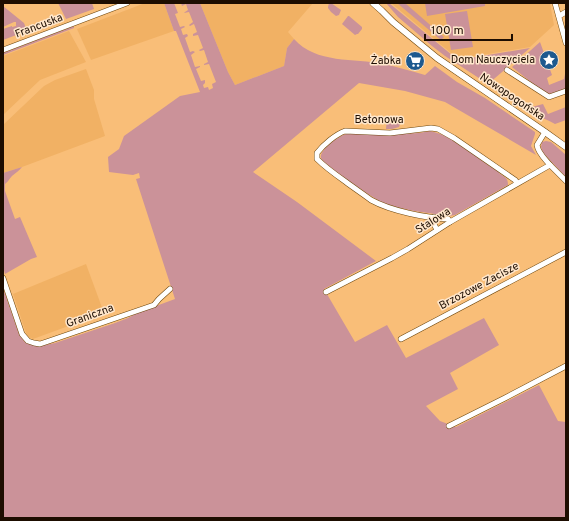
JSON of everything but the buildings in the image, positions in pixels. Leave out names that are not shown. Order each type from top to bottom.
[{"type":"street","name":"Francuska","points":[[3,50],[127,3]]},
{"type":"street","name":"Nowopogońska","points":[[373,3],[393,22],[437,58],[566,147]]},
{"type":"street","points":[[555,3],[566,43]]},
{"type":"street","points":[[558,16],[566,12]]},
{"type":"street","points":[[507,70],[549,97],[566,91]]},
{"type":"street","name":"Betonowa","points":[[450,222],[448,219],[400,211],[384,206],[371,199],[329,170],[317,159],[317,153],[326,144],[344,131],[390,133],[431,128],[438,129],[454,138],[510,176],[517,184]]},
{"type":"street","points":[[546,132],[537,147],[550,165],[566,182]]},
{"type":"street","name":"Stalowa","points":[[326,292],[392,258],[450,222],[550,165]]},
{"type":"street","points":[[434,217],[437,230]]},
{"type":"street","name":"Brzozowe Zacisze","points":[[401,339],[566,252]]},
{"type":"street","name":"Graniczna","points":[[3,278],[22,334],[28,341],[34,343],[46,342],[154,305],[170,289]]},
{"type":"street","points":[[449,426],[566,366]]},
{"type":"shaded area","points":[[58,3],[92,3],[94,9],[66,19]]},
{"type":"shaded area","points":[[145,3],[164,3],[174,31],[91,60],[77,29]]},
{"type":"shaded area","points":[[164,3],[174,3],[178,13],[175,14],[180,27],[185,27],[181,29],[183,35],[187,34],[188,36],[185,38],[190,52],[195,52],[191,55],[195,67],[200,66],[196,69],[201,81],[205,80],[203,85],[204,88],[208,87],[209,90],[213,88],[212,84],[216,82],[209,64],[204,65],[208,62],[204,50],[199,50],[203,48],[198,35],[193,36],[193,34],[197,32],[194,24],[189,25],[193,22],[189,12],[184,13],[188,10],[186,4],[182,6],[181,3],[200,3],[228,72],[235,85],[284,66],[287,48],[294,39],[313,53],[336,59],[384,64],[425,75],[435,66],[457,82],[485,98],[535,132],[531,146],[536,155],[445,102],[405,91],[359,83],[253,172],[297,202],[376,261],[324,289],[355,342],[387,325],[406,358],[484,318],[499,345],[450,373],[458,389],[426,406],[440,421],[456,427],[539,385],[558,421],[566,422],[566,518],[3,518],[3,288],[19,334],[25,342],[40,346],[55,343],[115,323],[175,299],[136,179],[140,178],[139,173],[133,175],[109,172],[108,157],[119,149],[124,136],[180,96],[200,92],[176,31],[174,31]]},
{"type":"shaded area","points":[[200,3],[313,3],[288,32],[294,39],[287,48],[284,66],[235,85],[228,72]]},
{"type":"shaded area","points":[[329,3],[341,10],[339,15],[336,16],[331,12],[328,8]]},
{"type":"shaded area","points":[[386,3],[389,3],[458,60],[530,48],[488,84],[432,46],[398,17]]},
{"type":"shaded area","points":[[391,3],[550,3],[554,25],[530,47],[458,59]]},
{"type":"shaded area","points":[[397,3],[405,3],[444,37],[441,40]]},
{"type":"shaded area","points":[[425,3],[485,3],[485,6],[427,16]]},
{"type":"shaded area","points":[[3,6],[24,23],[27,31],[3,40],[3,29],[16,26],[16,22],[3,27]]},
{"type":"shaded area","points":[[467,11],[473,47],[451,50],[445,14]]},
{"type":"shaded area","points":[[348,16],[362,27],[358,34],[355,35],[342,24]]},
{"type":"shaded area","points":[[74,26],[74,28],[3,55],[3,53]]},
{"type":"shaded area","points":[[69,31],[86,62],[40,80],[3,115],[3,56]]},
{"type":"shaded area","points":[[540,42],[552,75],[547,78],[549,85],[564,79],[566,73],[566,89],[546,94],[512,67]]},
{"type":"shaded area","points":[[86,69],[94,90],[94,99],[105,136],[3,173],[3,125],[44,86],[55,80]]},
{"type":"shaded area","points":[[543,104],[548,114],[566,107],[566,120],[555,124],[529,112],[532,107]]},
{"type":"shaded area","points":[[387,118],[398,121],[400,124],[399,127],[386,129]]},
{"type":"shaded area","points":[[430,131],[458,143],[500,172],[499,173],[507,179],[508,185],[455,215],[449,216],[427,213],[404,209],[382,202],[349,181],[330,167],[321,158],[321,155],[326,147],[334,140],[346,134],[395,134]]},
{"type":"shaded area","points":[[542,142],[551,142],[566,155],[566,177],[543,153],[541,147]]},
{"type":"shaded area","points":[[22,167],[5,184],[5,191],[15,219],[20,217],[37,257],[5,274],[3,267],[3,173]]},
{"type":"shaded area","points":[[86,264],[104,313],[33,339],[27,336],[13,294]]},
{"type":"place","name":"Dom Nauczyciela","points":[[549,60]]},
{"type":"place","name":"Żabka","points":[[415,61]]}]
